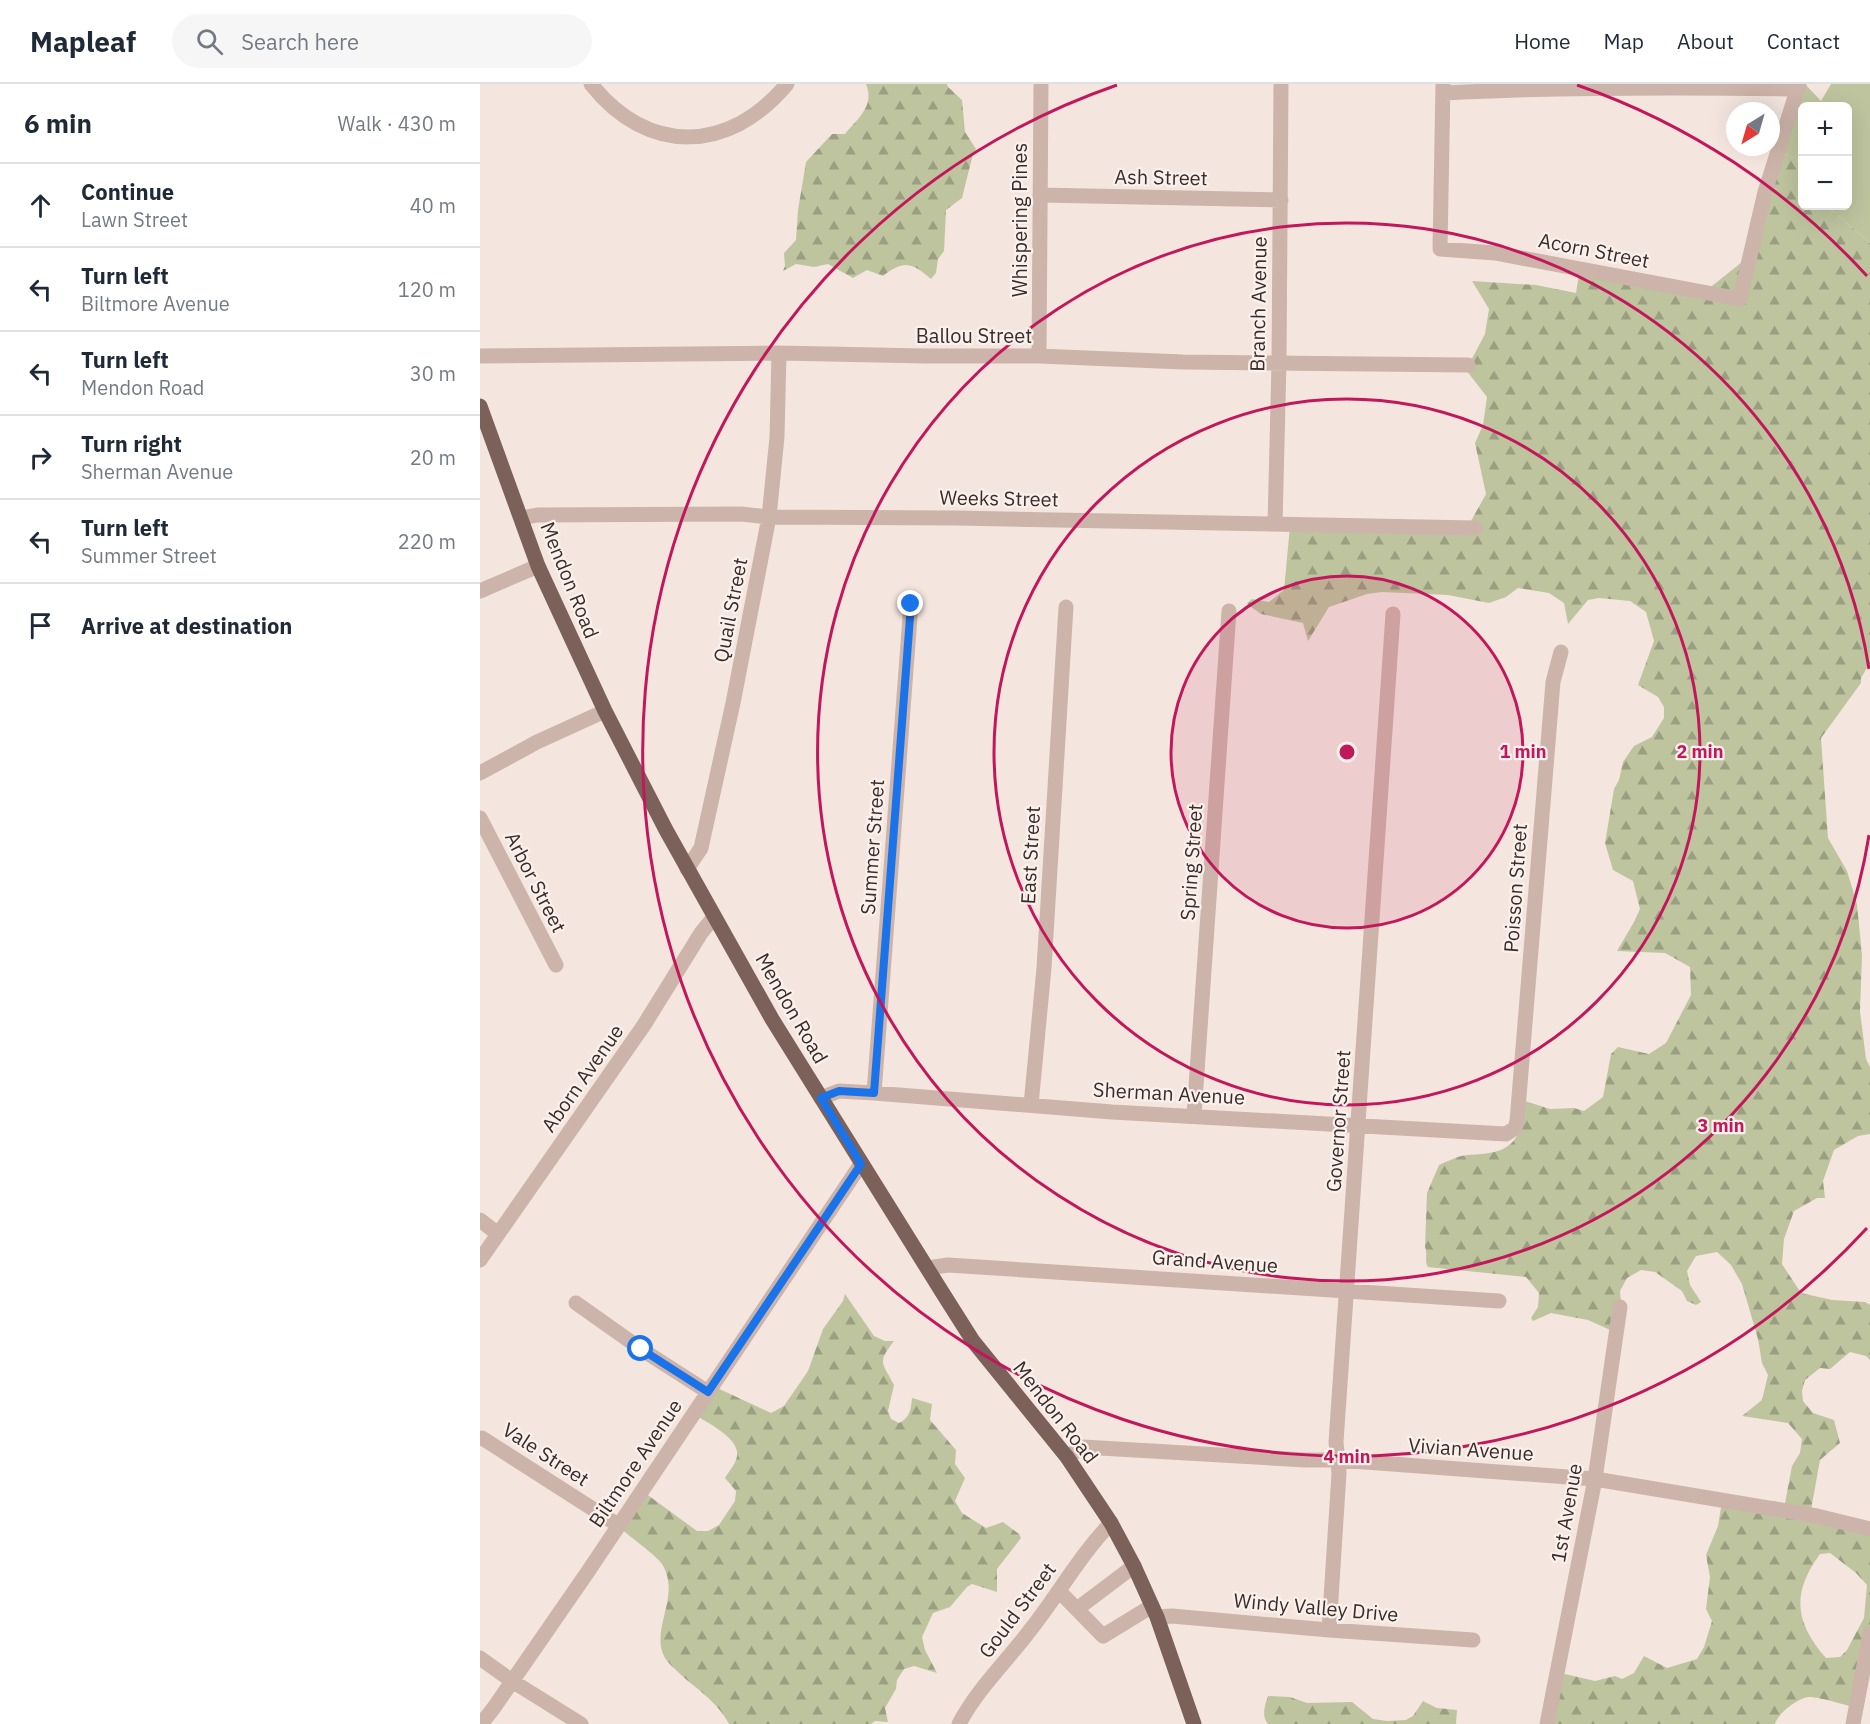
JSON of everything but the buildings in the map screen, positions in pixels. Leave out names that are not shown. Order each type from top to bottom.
[{"type":"main road","name":"Mendon Road","points":[[481,411],[538,566],[660,820],[772,1019],[973,1341],[1067,1457],[1111,1524],[1134,1566],[1154,1612],[1194,1724]]},
{"type":"street","points":[[591,84],[621,115],[646,129],[690,138],[731,128],[752,117],[787,84]]},
{"type":"street","name":"Whispering Pines","points":[[1039,356],[1041,84]]},
{"type":"street","name":"Branch Avenue","points":[[1275,524],[1279,363],[1281,84]]},
{"type":"street","points":[[1444,89],[1799,86]]},
{"type":"street","name":"Acorn Street","points":[[1444,89],[1440,249],[1495,254],[1740,299],[1765,192],[1799,86]]},
{"type":"street","name":"Ash Street","points":[[1040,195],[1281,200]]},
{"type":"street","name":"Ballou Street","points":[[480,356],[779,353],[1039,356],[1183,362],[1468,365]]},
{"type":"street","name":"Quail Street","points":[[687,869],[701,848],[733,703],[769,516],[777,437],[779,353]]},
{"type":"street","name":"Weeks Street","points":[[522,518],[537,515],[741,514],[1475,528]]},
{"type":"street","points":[[480,591],[538,566]]},
{"type":"street","name":"Summer Street","points":[[874,1093],[911,604]]},
{"type":"street","name":"East Street","points":[[1031,1105],[1044,968],[1066,607]]},
{"type":"street","name":"Spring Street","points":[[1194,1115],[1229,611]]},
{"type":"street","name":"Governor Street","points":[[1329,1630],[1338,1460],[1336,1442],[1394,614]]},
{"type":"street","name":"Poisson Street","points":[[1515,1128],[1553,682],[1561,652]]},
{"type":"street","points":[[480,773],[537,742],[606,711]]},
{"type":"street","name":"Arbor Street","points":[[480,818],[556,965]]},
{"type":"street","name":"Aborn Avenue","points":[[480,1260],[644,1025],[701,933],[714,917]]},
{"type":"street","name":"Sherman Avenue","points":[[821,1098],[839,1091],[1112,1112],[1194,1115],[1359,1127],[1494,1134],[1506,1134],[1515,1128]]},
{"type":"street","name":"Biltmore Avenue","points":[[481,1724],[587,1573],[861,1164]]},
{"type":"street","points":[[480,1220],[498,1234]]},
{"type":"street","name":"Grand Avenue","points":[[928,1268],[948,1265],[1499,1301]]},
{"type":"street","points":[[576,1303],[641,1349],[708,1392]]},
{"type":"street","name":"1st Avenue","points":[[1547,1724],[1595,1479],[1620,1308]]},
{"type":"street","name":"Vale Street","points":[[482,1438],[618,1525]]},
{"type":"street","name":"Vivian Avenue","points":[[1067,1457],[1083,1447],[1338,1460],[1595,1479],[1817,1516],[1870,1529]]},
{"type":"street","name":"Gould Street","points":[[959,1724],[976,1698],[1032,1629],[1098,1537],[1111,1524]]},
{"type":"street","points":[[1077,1609],[1134,1566]]},
{"type":"street","points":[[1059,1591],[1103,1636],[1154,1612]]},
{"type":"street","name":"Windy Valley Drive","points":[[1154,1612],[1172,1616],[1329,1630],[1473,1640]]},
{"type":"street","points":[[1853,1724],[1870,1634]]},
{"type":"street","points":[[480,1658],[581,1724]]},
{"type":"green space","points":[[866,84],[947,84],[962,100],[965,132],[976,149],[962,198],[946,210],[944,251],[938,259],[936,273],[931,279],[913,266],[907,265],[897,267],[883,276],[867,270],[853,278],[828,264],[814,267],[796,264],[783,271],[784,253],[796,240],[798,210],[806,162],[832,134],[845,134],[860,117],[867,105]]},
{"type":"green space","points":[[1805,84],[1821,101],[1831,84],[1870,84],[1870,243],[1832,210],[1852,210],[1852,102],[1798,102],[1798,159],[1780,152],[1780,144]]},
{"type":"green space","points":[[1780,152],[1798,159],[1798,210],[1832,210],[1870,243],[1870,663],[1861,678],[1861,683],[1821,738],[1828,838],[1847,871],[1857,904],[1862,956],[1860,1011],[1866,1059],[1870,1067],[1870,1134],[1858,1136],[1834,1150],[1823,1181],[1825,1198],[1817,1198],[1794,1211],[1784,1239],[1782,1264],[1801,1293],[1832,1300],[1865,1302],[1870,1305],[1870,1360],[1866,1356],[1850,1352],[1830,1369],[1820,1368],[1805,1380],[1802,1391],[1803,1401],[1813,1413],[1834,1420],[1840,1443],[1820,1460],[1811,1510],[1870,1522],[1870,1666],[1860,1709],[1808,1697],[1788,1707],[1775,1724],[1552,1724],[1562,1676],[1565,1674],[1595,1681],[1615,1676],[1622,1679],[1634,1673],[1644,1656],[1667,1668],[1697,1659],[1704,1647],[1712,1621],[1706,1609],[1710,1577],[1706,1555],[1718,1526],[1723,1495],[1785,1503],[1792,1466],[1800,1453],[1802,1439],[1788,1423],[1742,1416],[1762,1400],[1768,1375],[1762,1363],[1758,1339],[1742,1284],[1731,1265],[1717,1252],[1696,1256],[1687,1271],[1690,1285],[1701,1302],[1696,1305],[1687,1301],[1682,1291],[1655,1272],[1641,1270],[1627,1278],[1620,1291],[1622,1316],[1619,1334],[1588,1320],[1551,1313],[1533,1321],[1531,1318],[1538,1307],[1539,1293],[1526,1277],[1428,1267],[1426,1262],[1427,1193],[1439,1165],[1461,1156],[1489,1153],[1507,1147],[1520,1128],[1525,1101],[1550,1109],[1574,1108],[1584,1111],[1603,1097],[1611,1054],[1618,1047],[1649,1054],[1666,1043],[1691,995],[1690,967],[1665,953],[1617,951],[1640,909],[1633,881],[1613,870],[1605,843],[1614,789],[1619,780],[1623,762],[1634,746],[1652,737],[1664,718],[1664,707],[1658,697],[1638,685],[1654,641],[1646,612],[1630,601],[1599,598],[1588,600],[1568,624],[1564,603],[1549,593],[1518,588],[1506,597],[1489,603],[1448,595],[1382,592],[1367,594],[1329,607],[1308,641],[1303,623],[1261,614],[1247,604],[1252,599],[1269,602],[1284,590],[1290,526],[1466,530],[1486,494],[1475,443],[1483,425],[1487,397],[1466,370],[1485,334],[1489,309],[1472,281],[1536,285],[1576,293],[1579,274],[1707,290],[1752,254],[1776,156],[1780,156]],"holes":[[[1830,1553],[1856,1573],[1867,1585],[1864,1618],[1847,1650],[1840,1657],[1826,1658],[1808,1632],[1800,1608],[1804,1582],[1811,1568],[1820,1554]]]},
{"type":"green space","points":[[845,1294],[874,1336],[885,1341],[894,1341],[883,1359],[894,1385],[888,1411],[891,1419],[899,1423],[906,1419],[912,1398],[932,1404],[930,1420],[956,1450],[955,1464],[965,1478],[955,1501],[962,1513],[986,1528],[1003,1522],[1021,1538],[997,1569],[997,1592],[972,1584],[950,1607],[933,1613],[922,1637],[925,1650],[937,1673],[914,1666],[904,1669],[885,1708],[888,1722],[729,1724],[712,1702],[665,1658],[661,1647],[661,1636],[668,1600],[667,1576],[659,1560],[620,1528],[645,1493],[697,1531],[708,1531],[719,1525],[735,1501],[736,1491],[725,1478],[735,1462],[737,1449],[722,1432],[694,1414],[713,1386],[771,1413],[784,1406],[808,1371],[823,1329],[843,1301]]},
{"type":"green space","points":[[1268,1696],[1290,1697],[1307,1703],[1352,1702],[1373,1719],[1387,1721],[1406,1720],[1413,1716],[1423,1701],[1437,1708],[1457,1710],[1456,1724],[1268,1724],[1264,1714]]},
{"type":"route","points":[[641,1349],[708,1392],[861,1164],[821,1098],[839,1091],[874,1093],[911,604]]}]
